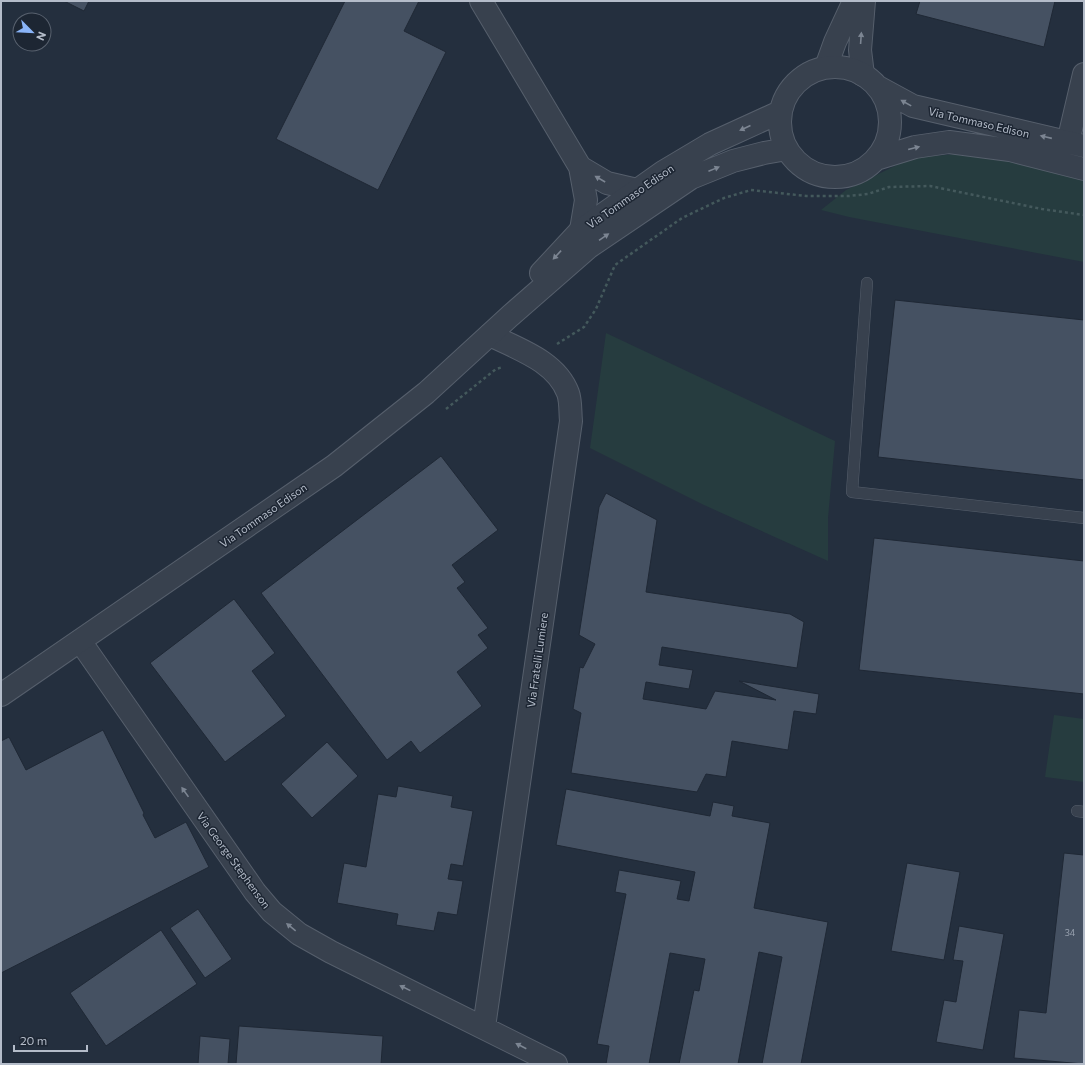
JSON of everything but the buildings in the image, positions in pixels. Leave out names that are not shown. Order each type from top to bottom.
[{"type":"street","points":[[481,1],[580,167],[586,200],[581,230]]},
{"type":"street","points":[[826,67],[835,42],[854,1]]},
{"type":"street","points":[[864,1],[860,50],[871,81],[886,100],[890,115],[889,131],[885,146],[876,159],[863,170],[846,176],[829,177],[812,173],[798,163],[787,150],[780,131],[780,112],[786,96],[796,82],[810,73],[826,67],[852,69],[871,81]]},
{"type":"street","points":[[1076,144],[1084,74]]},
{"type":"street","name":"Via Tommaso Edison","points":[[871,81],[912,106],[1076,144]]},
{"type":"street","name":"Via Tommaso Edison","points":[[510,316],[543,269],[581,230],[663,172],[710,144],[780,112]]},
{"type":"street","name":"Via Tommaso Edison","points":[[876,159],[915,147],[949,142],[1010,150],[1084,169]]},
{"type":"street","name":"Via Tommaso Edison","points":[[1,695],[334,466],[426,393],[510,316],[589,247],[691,178],[734,161],[764,153],[787,150]]},
{"type":"street","points":[[580,167],[607,183],[637,190]]},
{"type":"street","name":"Via Fratelli Lumiere","points":[[484,1027],[571,421],[569,394],[556,372],[534,357],[490,335]]},
{"type":"street","name":"Via George Stephenson","points":[[80,641],[255,892],[272,912],[299,934],[331,952],[556,1064]]},
{"type":"lane","points":[[867,283],[852,492],[1084,518]]},
{"type":"path","points":[[440,414],[496,369],[534,357],[568,338],[584,327],[596,309],[615,265],[682,218],[724,198],[751,190],[806,196],[849,196],[868,194],[889,187],[930,186],[1084,216]]},
{"type":"green space","points":[[957,154],[1003,158],[1084,177],[1084,262],[849,217],[821,210],[846,190],[911,158]]},
{"type":"green space","points":[[606,333],[835,441],[828,518],[828,561],[704,505],[590,448]]},
{"type":"green space","points":[[1054,715],[1084,719],[1084,782],[1045,777]]}]
